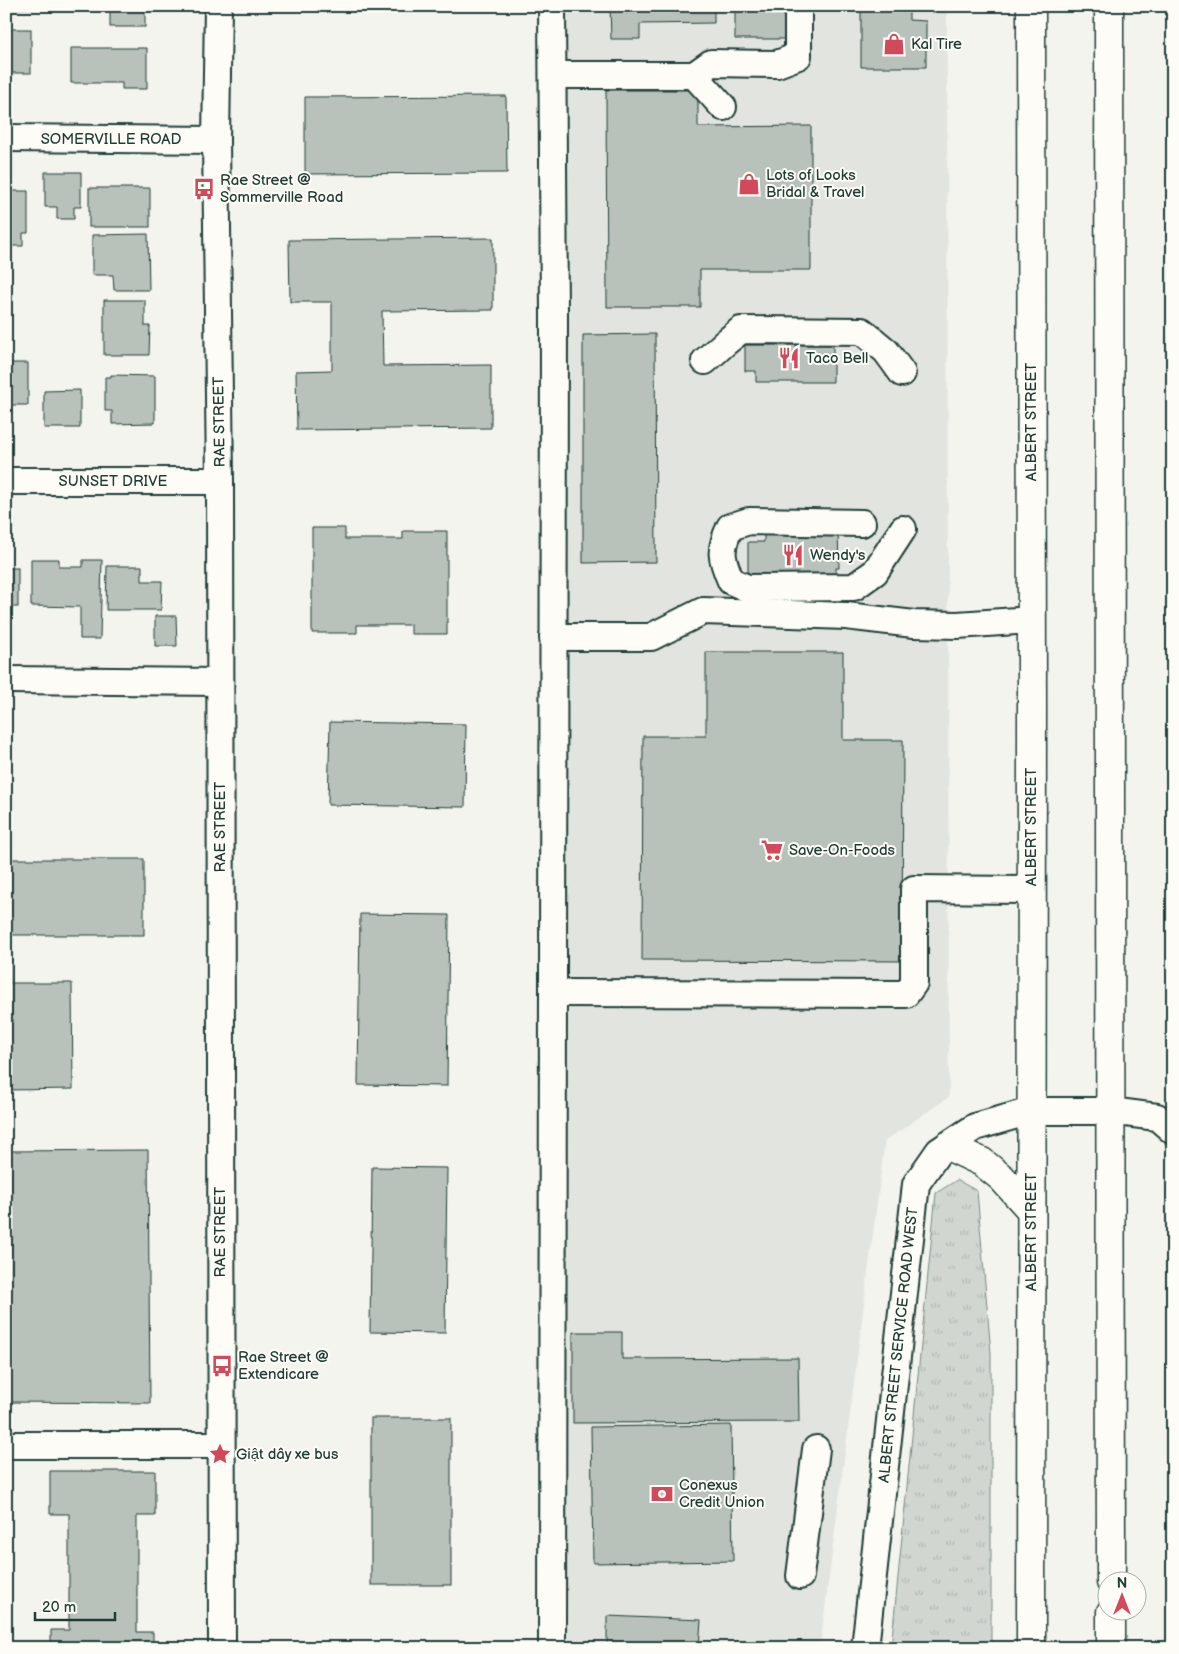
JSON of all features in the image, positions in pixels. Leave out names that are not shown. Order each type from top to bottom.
[{"type":"main road","name":"ALBERT STREET","points":[[1030,1648],[1031,6]]},
{"type":"main road","points":[[1109,6],[1111,1572]]},
{"type":"main road","points":[[948,1146],[982,1162],[1002,1178],[1031,1210]]},
{"type":"main road","points":[[1111,1622],[1111,1648]]},
{"type":"street","name":"RAE STREET","points":[[218,6],[216,140],[220,481],[220,1445],[222,1648]]},
{"type":"street","points":[[552,6],[554,315],[552,1648]]},
{"type":"street","points":[[552,75],[694,75],[711,63],[778,64],[798,56],[798,6]]},
{"type":"street","points":[[694,75],[723,108]]},
{"type":"street","name":"SOMERVILLE ROAD","points":[[6,138],[216,140]]},
{"type":"street","points":[[705,361],[741,330],[862,331],[886,350],[902,373]]},
{"type":"street","name":"SUNSET DRIVE","points":[[6,481],[220,481]]},
{"type":"street","points":[[862,523],[748,521],[730,527],[724,541],[722,562],[731,581],[747,588],[854,587],[875,572],[903,529]]},
{"type":"street","points":[[553,638],[651,638],[703,611],[846,616],[923,624],[957,625],[1031,620]]},
{"type":"street","points":[[6,680],[220,682]]},
{"type":"street","points":[[553,993],[906,994],[914,983],[914,890],[1031,890]]},
{"type":"street","name":"ALBERT STREET SERVICE ROAD WEST","points":[[865,1648],[916,1184],[939,1151],[975,1127],[1031,1112],[1110,1111],[1158,1117],[1173,1131]]},
{"type":"street","points":[[6,1445],[220,1445]]},
{"type":"street","points":[[800,1576],[816,1449]]},
{"type":"shaded area","points":[[561,6],[947,6],[949,1097],[885,1141],[820,1648],[564,1648]]},
{"type":"green space","points":[[957,1180],[977,1191],[991,1353],[991,1648],[891,1648],[936,1193]]},
{"type":"building","points":[[6,6],[38,6],[38,8],[6,9]]},
{"type":"building","points":[[110,6],[145,6],[145,27],[110,27]]},
{"type":"building","points":[[610,6],[714,6],[714,23],[640,24],[640,39],[611,39]]},
{"type":"building","points":[[735,6],[790,6],[789,39],[735,39]]},
{"type":"building","name":"Kal Tire","points":[[861,6],[909,6],[909,20],[926,21],[926,67],[861,67]]},
{"type":"building","points":[[6,29],[31,29],[31,73],[6,73]]},
{"type":"building","points":[[71,48],[147,48],[147,89],[122,89],[122,83],[71,83]]},
{"type":"building","points":[[606,90],[698,90],[698,127],[811,126],[811,270],[700,270],[700,307],[607,307]]},
{"type":"building","points":[[506,96],[507,173],[305,174],[305,97]]},
{"type":"building","points":[[45,172],[81,172],[81,207],[74,207],[74,219],[57,219],[57,207],[45,207]]},
{"type":"building","points":[[89,188],[150,188],[150,227],[89,227]]},
{"type":"building","points":[[6,191],[28,191],[28,233],[23,233],[23,246],[6,246]]},
{"type":"building","points":[[148,234],[149,290],[114,290],[113,275],[92,275],[92,235]]},
{"type":"building","points":[[493,238],[493,310],[382,311],[383,366],[491,365],[491,428],[297,430],[296,371],[332,370],[332,302],[290,302],[289,240]]},
{"type":"building","points":[[104,300],[145,300],[145,326],[150,326],[149,355],[104,355]]},
{"type":"building","points":[[655,334],[656,562],[583,563],[583,335]]},
{"type":"building","name":"Taco Bell","points":[[745,345],[833,345],[833,382],[756,382],[756,371],[745,371]]},
{"type":"building","points":[[6,363],[28,363],[28,405],[6,405]]},
{"type":"building","points":[[111,375],[155,376],[155,423],[112,424],[112,411],[105,411],[105,377],[111,377]]},
{"type":"building","points":[[80,390],[80,428],[44,428],[44,391]]},
{"type":"building","points":[[312,528],[345,528],[345,539],[403,539],[403,531],[447,531],[447,634],[411,634],[411,625],[357,625],[357,633],[312,633]]},
{"type":"building","name":"Wendy's","points":[[838,529],[839,568],[836,568],[836,576],[748,575],[748,542],[764,542],[764,532]]},
{"type":"building","points":[[31,559],[59,559],[59,567],[83,567],[83,560],[102,560],[100,639],[80,639],[80,607],[31,606]]},
{"type":"building","points":[[107,566],[142,566],[142,581],[162,581],[161,610],[106,610]]},
{"type":"building","points":[[6,568],[18,568],[18,607],[6,607]]},
{"type":"building","points":[[155,616],[176,616],[177,646],[155,646]]},
{"type":"building","name":"Save-On-Foods","points":[[706,652],[843,652],[843,740],[903,740],[902,961],[642,960],[643,736],[706,736]]},
{"type":"building","points":[[330,722],[466,724],[465,807],[328,805]]},
{"type":"building","points":[[6,859],[144,859],[144,935],[10,935],[10,983],[72,983],[73,1089],[6,1090]]},
{"type":"building","points":[[360,914],[449,915],[447,1086],[358,1085]]},
{"type":"building","points":[[148,1150],[150,1403],[6,1402],[6,1151]]},
{"type":"building","points":[[372,1167],[447,1168],[445,1333],[370,1332]]},
{"type":"building","points":[[573,1332],[622,1332],[622,1359],[798,1358],[799,1422],[573,1423]]},
{"type":"building","points":[[371,1418],[451,1418],[451,1585],[371,1585]]},
{"type":"building","name":"Conexus Credit Union","points":[[731,1425],[733,1561],[593,1563],[591,1427]]},
{"type":"building","points":[[50,1471],[155,1471],[155,1516],[137,1516],[137,1632],[153,1632],[153,1648],[51,1648],[51,1630],[69,1630],[69,1514],[50,1514]]},
{"type":"building","points":[[607,1616],[701,1620],[699,1648],[607,1648]]},
{"type":"place","name":"Kal Tire","points":[[894,44]]},
{"type":"place","name":"Lots of Looks Bridal & Travel","points":[[749,184]]},
{"type":"place","name":"Rae Street @ Sommerville Road","points":[[204,189]]},
{"type":"place","name":"Taco Bell","points":[[789,358]]},
{"type":"place","name":"Wendy's","points":[[793,555]]},
{"type":"place","name":"Save-On-Foods","points":[[772,850]]},
{"type":"place","name":"Rae Street @ Extendicare","points":[[222,1366]]},
{"type":"place","name":"Giật dây xe bus","points":[[220,1454]]},
{"type":"place","name":"Conexus Credit Union","points":[[662,1494]]}]
